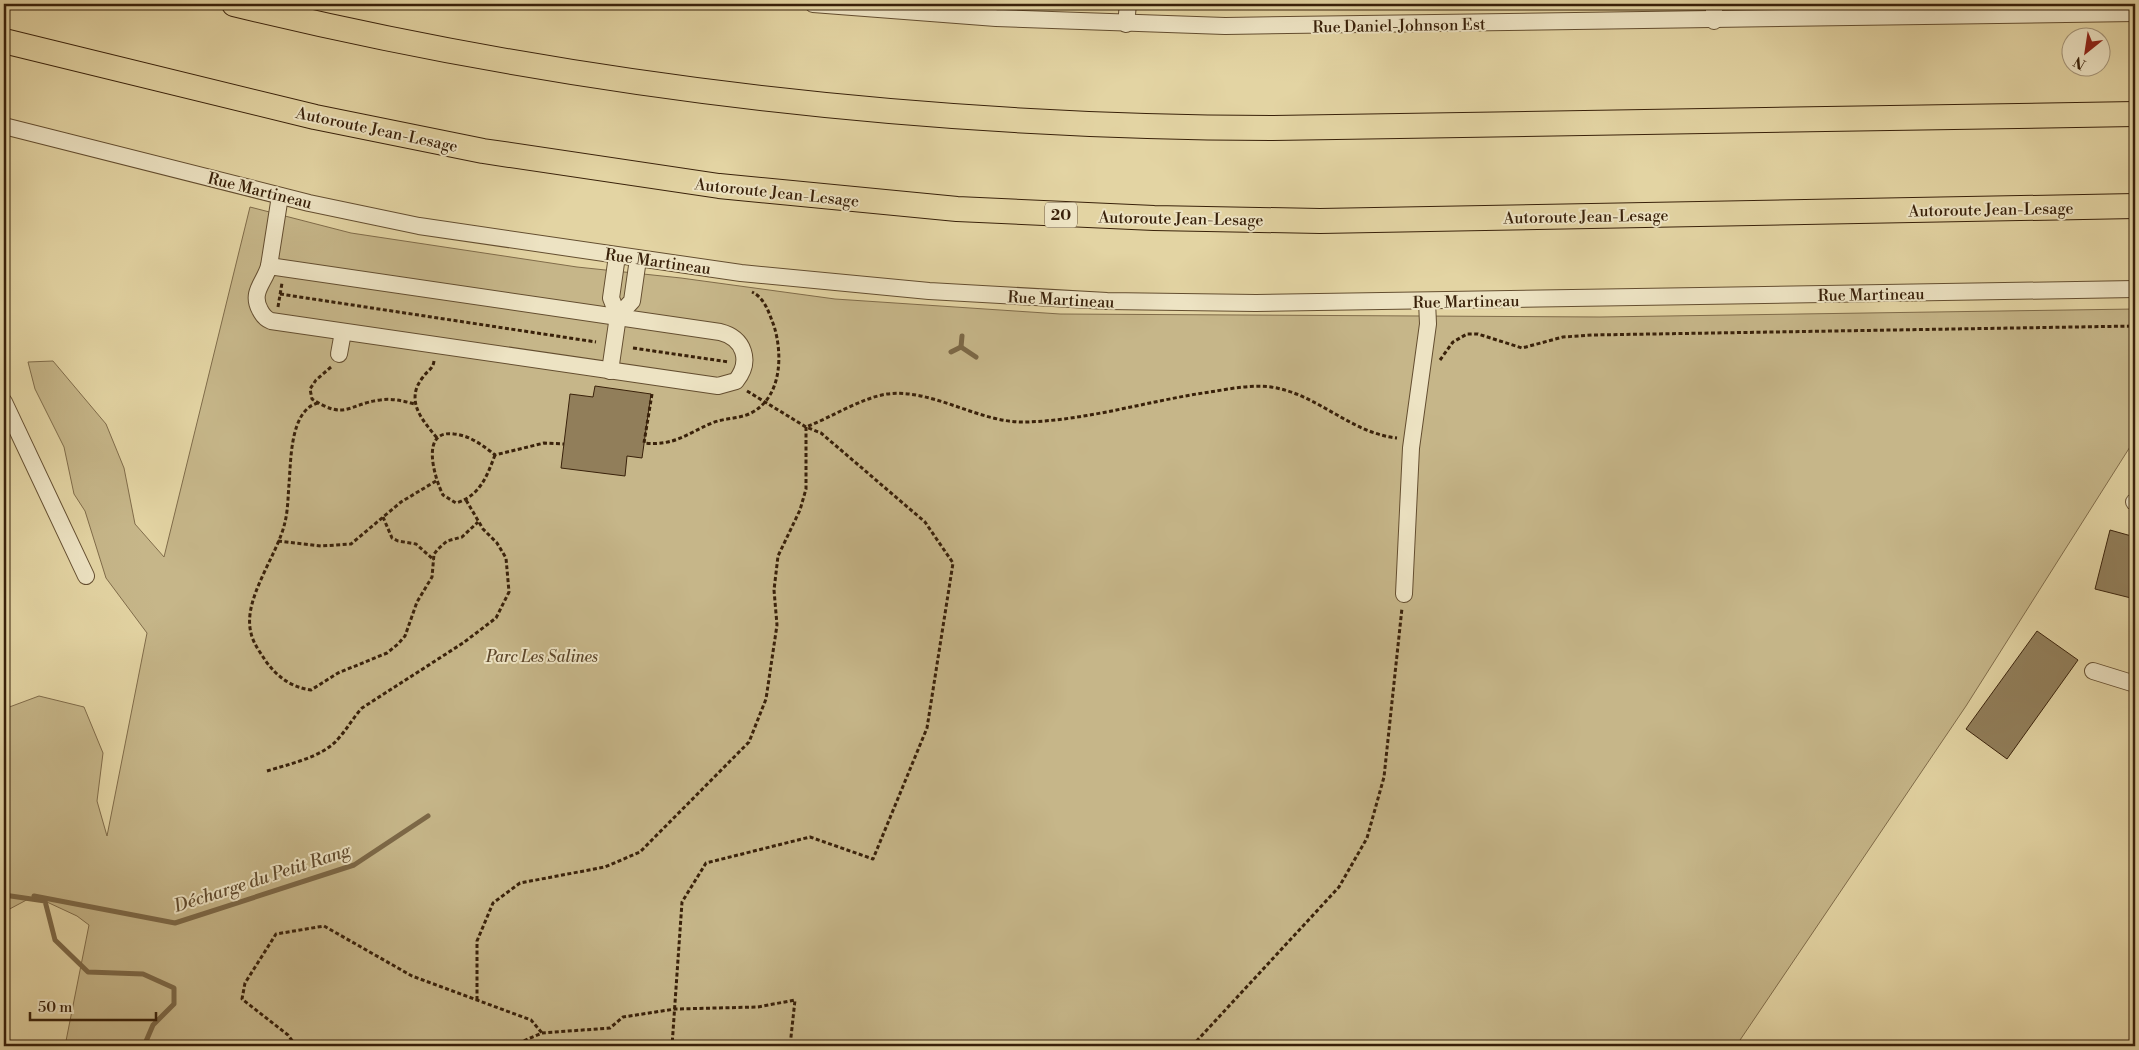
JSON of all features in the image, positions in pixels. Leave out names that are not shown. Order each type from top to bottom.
[{"type":"highway","points":[[234,4],[422,45],[617,80],[817,105],[1031,122],[1273,128],[2135,114]]},
{"type":"highway","name":"Autoroute Jean-Lesage","points":[[4,41],[323,119],[483,151],[711,185],[940,208],[1154,218],[1320,221],[2135,206]]},
{"type":"street","name":"Rue Daniel-Johnson Est","points":[[813,4],[936,15],[1126,24],[1284,26],[1714,20],[1814,11],[2075,9],[2135,12]]},
{"type":"street","points":[[1126,24],[1128,4]]},
{"type":"street","points":[[1714,4],[1714,20]]},
{"type":"street","name":"Rue Martineau","points":[[4,126],[280,196],[419,226],[638,259],[810,281],[1028,297],[1182,303],[1428,302],[2135,289]]},
{"type":"street","points":[[269,266],[618,316],[727,334],[744,351],[744,364],[736,380],[726,385],[610,371],[271,321],[266,318],[257,304],[256,294],[269,266],[280,196]]},
{"type":"street","points":[[610,371],[618,316],[611,298],[617,256]]},
{"type":"street","points":[[618,316],[632,301],[638,259]]},
{"type":"street","points":[[1404,594],[1411,448],[1427,330],[1428,302]]},
{"type":"street","points":[[339,354],[343,332]]},
{"type":"street","points":[[4,402],[86,576]]},
{"type":"street","points":[[2092,670],[2135,684]]},
{"type":"path","points":[[657,395],[651,394],[644,443],[667,444],[714,422],[747,415],[764,402],[776,378],[780,348],[765,304],[757,295],[749,291]]},
{"type":"path","points":[[280,294],[596,342]]},
{"type":"path","points":[[1439,363],[1453,342],[1461,335],[1470,334],[1526,348],[1563,337],[1592,334],[2135,326]]},
{"type":"path","points":[[633,348],[735,362]]},
{"type":"path","points":[[339,354],[330,368],[316,380],[310,389],[312,399],[318,403],[336,410],[349,409],[381,400],[415,404]]},
{"type":"path","points":[[433,368],[422,378],[415,404],[419,415],[438,439]]},
{"type":"path","points":[[806,427],[873,398],[887,394],[913,395],[999,419],[1025,422],[1082,416],[1224,390],[1264,386],[1305,397],[1350,423],[1375,433],[1404,439]]},
{"type":"path","points":[[672,1046],[682,902],[706,862],[810,837],[873,859],[927,728],[953,563],[925,522],[820,433],[806,427],[742,387]]},
{"type":"path","points":[[318,403],[303,412],[294,435],[285,521],[254,600],[250,617],[251,633],[259,651],[281,679],[296,688],[311,690],[338,673],[387,653],[405,636],[417,602],[432,577],[434,560],[438,549],[447,541],[462,537],[478,522]]},
{"type":"path","points":[[477,1000],[477,941],[493,903],[520,883],[605,867],[640,852],[749,742],[767,690],[777,625],[774,590],[778,556],[800,510],[806,489],[806,427]]},
{"type":"path","points":[[496,455],[486,480],[466,500],[456,503],[443,496],[436,481],[431,454],[438,439],[442,436],[453,433],[469,438],[496,455],[544,443],[564,444]]},
{"type":"path","points":[[278,541],[321,546],[351,544],[410,496],[436,481]]},
{"type":"path","points":[[267,771],[310,758],[337,740],[349,721],[362,708],[463,644],[496,618],[509,592],[509,574],[506,558],[497,543],[478,522],[466,500]]},
{"type":"path","points":[[382,517],[392,538],[416,544],[434,560]]},
{"type":"path","points":[[1192,1046],[1339,886],[1367,838],[1384,777],[1404,594]]},
{"type":"path","points":[[296,1046],[288,1035],[242,999],[245,983],[276,934],[324,926],[412,976],[531,1020],[542,1033]]},
{"type":"path","points":[[512,1046],[542,1033],[610,1028],[623,1017],[675,1009],[758,1007],[795,1000],[790,1046]]},
{"type":"green space","name":"Parc Les Salines","points":[[250,207],[351,233],[577,267],[681,278],[835,299],[1060,314],[1600,317],[2135,309],[2135,439],[1966,706],[1736,1046],[65,1046],[89,925],[77,916],[34,896],[4,912],[4,709],[39,696],[84,707],[103,753],[97,801],[107,836],[147,633],[106,578],[85,511],[74,494],[64,447],[35,389],[28,362],[53,361],[106,424],[124,468],[135,524],[164,557]]},
{"type":"building","points":[[595,386],[651,394],[642,458],[627,456],[625,476],[561,468],[570,394],[593,397]]},
{"type":"building","points":[[2110,530],[2135,537],[2135,599],[2095,589]]},
{"type":"building","points":[[2037,631],[2078,660],[2007,759],[1966,729]]},
{"type":"waterway","points":[[961,347],[962,336]]},
{"type":"waterway","name":"Décharge du Petit Rang","points":[[951,352],[961,347],[976,357]]},
{"type":"waterway","name":"Décharge du Petit Rang","points":[[34,896],[175,923],[354,865],[428,816]]},
{"type":"waterway","points":[[4,895],[45,901],[55,940],[88,972],[143,974],[174,988],[174,1004],[153,1025],[144,1046]]}]
